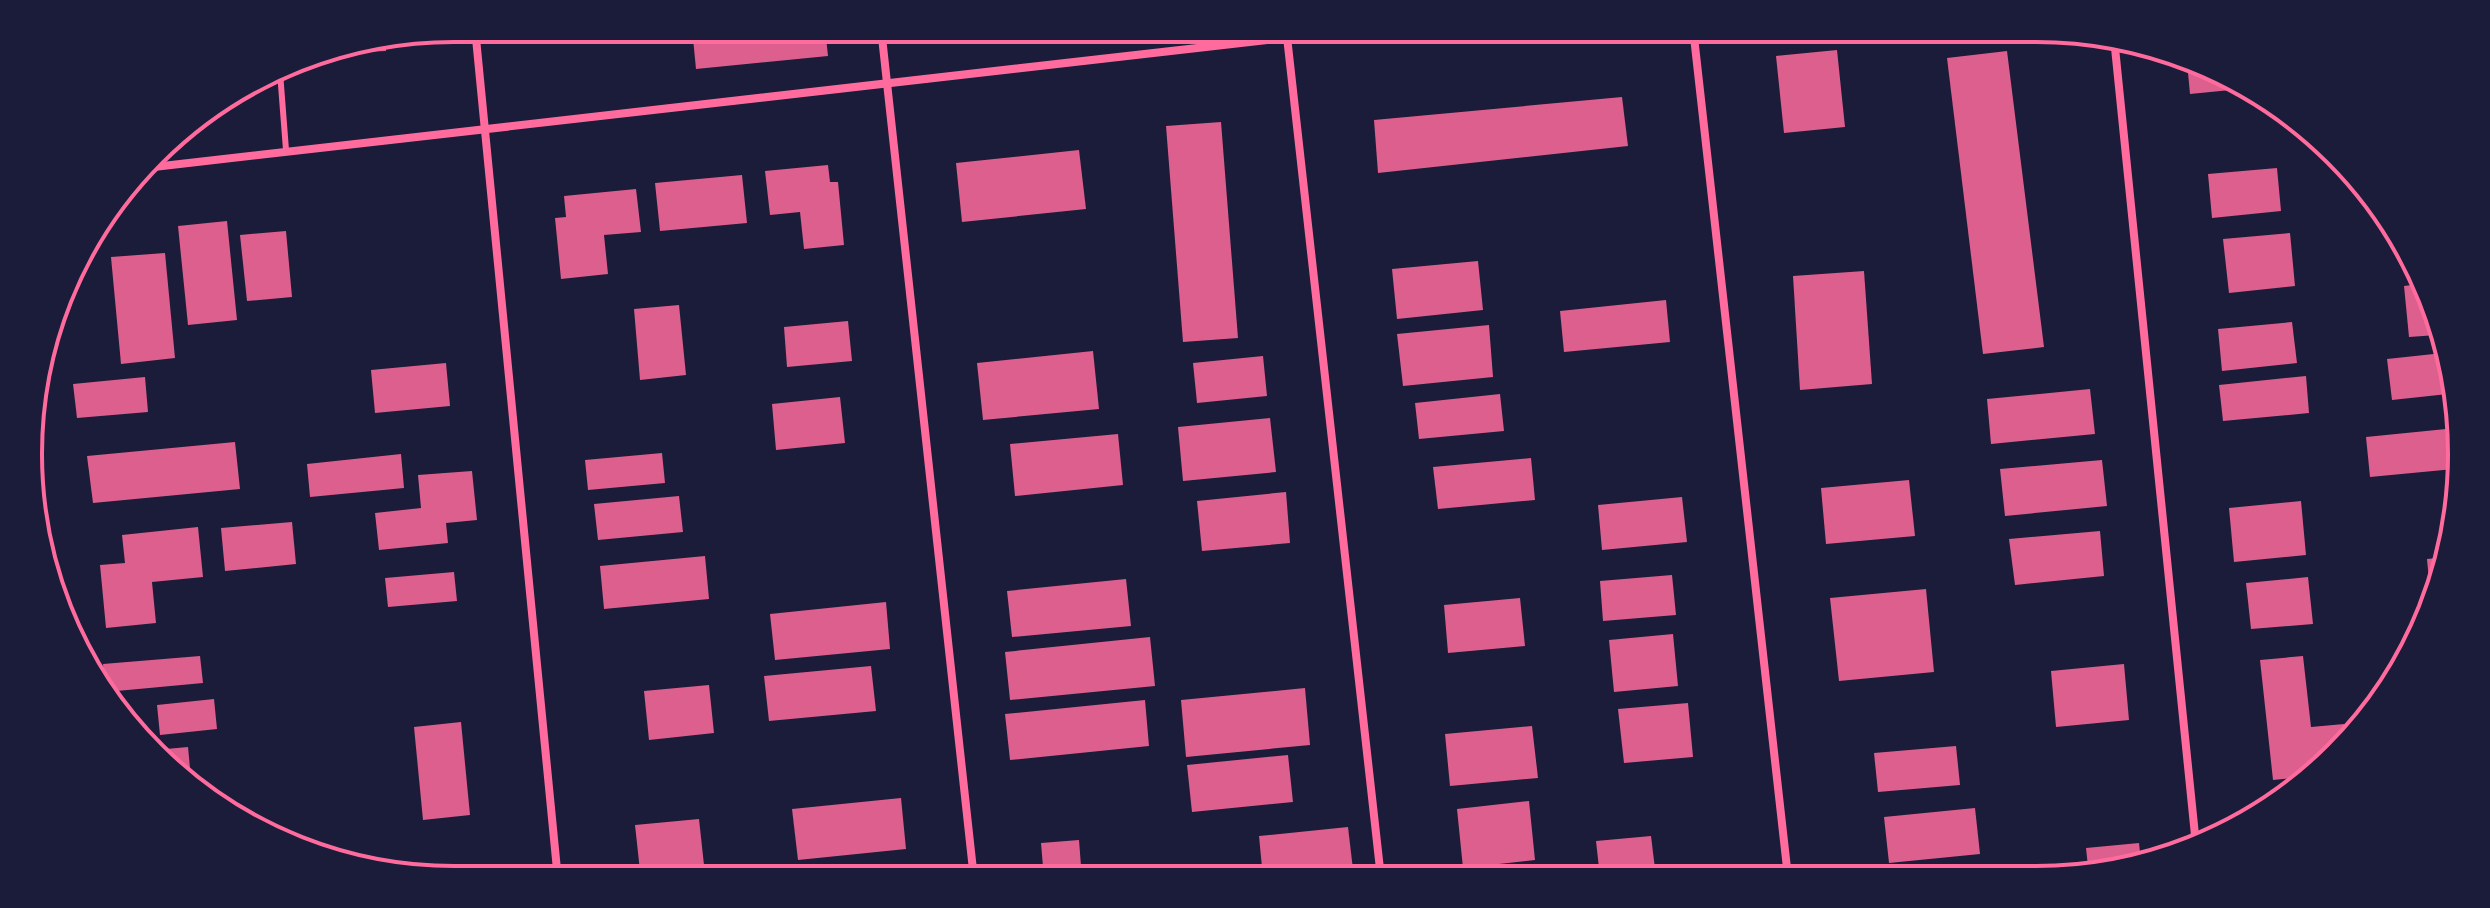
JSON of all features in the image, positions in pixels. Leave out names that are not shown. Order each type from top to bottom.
[{"type":"street","points":[[477,42],[557,866]]},
{"type":"street","points":[[882,42],[973,866]]},
{"type":"street","points":[[160,166],[887,84],[1216,42]]},
{"type":"street","points":[[1287,42],[1380,866]]},
{"type":"street","points":[[1695,42],[1787,866]]},
{"type":"street","points":[[2115,50],[2195,835]]},
{"type":"lane","points":[[281,80],[286,150]]},
{"type":"building","points":[[693,42],[826,42],[828,56],[696,69]]},
{"type":"building","points":[[1837,50],[1845,127],[1784,133],[1776,56]]},
{"type":"building","points":[[2007,51],[2044,347],[1983,354],[1947,58]]},
{"type":"building","points":[[2188,71],[2229,90],[2190,94]]},
{"type":"building","points":[[1622,97],[1628,146],[1378,173],[1374,120]]},
{"type":"building","points":[[1221,122],[1238,338],[1183,342],[1166,126]]},
{"type":"building","points":[[1079,150],[1086,209],[962,222],[956,163]]},
{"type":"building","points":[[828,165],[830,182],[838,182],[844,245],[804,249],[800,212],[770,215],[765,171]]},
{"type":"building","points":[[2277,168],[2281,211],[2212,218],[2208,174]]},
{"type":"building","points":[[742,175],[747,223],[660,231],[655,183]]},
{"type":"building","points":[[636,189],[641,232],[604,235],[608,274],[561,279],[555,218],[566,217],[564,196]]},
{"type":"building","points":[[227,221],[237,320],[188,325],[178,226]]},
{"type":"building","points":[[286,231],[292,297],[247,301],[240,235]]},
{"type":"building","points":[[2290,233],[2295,286],[2229,293],[2223,239]]},
{"type":"building","points":[[165,253],[175,358],[121,364],[111,257]]},
{"type":"building","points":[[1478,261],[1483,310],[1397,319],[1392,269]]},
{"type":"building","points":[[1864,271],[1872,384],[1800,390],[1793,276]]},
{"type":"building","points":[[2412,285],[2430,335],[2409,337],[2404,286]]},
{"type":"building","points":[[1666,300],[1670,342],[1564,352],[1560,311]]},
{"type":"building","points":[[679,305],[686,375],[640,380],[634,309]]},
{"type":"building","points":[[848,321],[852,361],[787,367],[784,327]]},
{"type":"building","points":[[2292,322],[2297,363],[2222,371],[2218,329]]},
{"type":"building","points":[[1489,325],[1493,377],[1403,386],[1397,334]]},
{"type":"building","points":[[1093,351],[1099,409],[983,420],[977,363]]},
{"type":"building","points":[[2436,354],[2443,394],[2392,400],[2387,359]]},
{"type":"building","points":[[1263,356],[1267,396],[1197,403],[1193,363]]},
{"type":"building","points":[[446,363],[450,406],[375,413],[371,370]]},
{"type":"building","points":[[2306,376],[2309,413],[2223,421],[2219,385]]},
{"type":"building","points":[[145,377],[148,412],[77,418],[73,384]]},
{"type":"building","points":[[2090,389],[2095,434],[1991,444],[1987,399]]},
{"type":"building","points":[[1500,394],[1504,431],[1419,439],[1415,403]]},
{"type":"building","points":[[840,397],[845,443],[776,450],[772,404]]},
{"type":"building","points":[[1270,418],[1276,472],[1183,481],[1178,427]]},
{"type":"building","points":[[2447,429],[2447,470],[2370,477],[2366,437]]},
{"type":"building","points":[[1118,434],[1123,485],[1015,496],[1010,444]]},
{"type":"building","points":[[235,442],[240,489],[93,503],[87,456]]},
{"type":"building","points":[[662,453],[665,483],[588,490],[585,460]]},
{"type":"building","points":[[401,454],[404,488],[310,497],[307,464]]},
{"type":"building","points":[[1531,458],[1535,500],[1438,509],[1433,467]]},
{"type":"building","points":[[2102,460],[2107,506],[2005,516],[2000,469]]},
{"type":"building","points":[[472,471],[477,520],[446,523],[448,543],[379,550],[375,513],[421,508],[418,475]]},
{"type":"building","points":[[1909,480],[1915,536],[1826,544],[1821,488]]},
{"type":"building","points":[[1286,492],[1290,543],[1202,551],[1197,501]]},
{"type":"building","points":[[679,496],[683,532],[598,540],[594,504]]},
{"type":"building","points":[[1682,497],[1687,542],[1602,550],[1598,505]]},
{"type":"building","points":[[2301,501],[2306,555],[2234,562],[2229,508]]},
{"type":"building","points":[[292,522],[296,564],[225,571],[221,528]]},
{"type":"building","points":[[198,527],[203,577],[152,582],[156,623],[106,628],[100,565],[125,563],[122,535]]},
{"type":"building","points":[[2100,531],[2104,576],[2015,585],[2009,539]]},
{"type":"building","points":[[705,556],[709,599],[604,609],[600,566]]},
{"type":"building","points":[[2435,558],[2429,578],[2427,559]]},
{"type":"building","points":[[454,572],[457,601],[388,607],[385,578]]},
{"type":"building","points":[[1672,575],[1676,615],[1603,621],[1600,581]]},
{"type":"building","points":[[2308,577],[2313,624],[2251,629],[2246,583]]},
{"type":"building","points":[[1126,579],[1131,626],[1012,637],[1007,591]]},
{"type":"building","points":[[1926,589],[1934,672],[1839,681],[1830,598]]},
{"type":"building","points":[[1520,598],[1525,646],[1448,653],[1444,605]]},
{"type":"building","points":[[886,602],[890,649],[775,660],[770,614]]},
{"type":"building","points":[[1673,634],[1678,686],[1614,692],[1609,640]]},
{"type":"building","points":[[1150,637],[1155,686],[1010,700],[1005,652]]},
{"type":"building","points":[[200,656],[203,683],[117,691],[104,671],[103,664]]},
{"type":"building","points":[[2303,656],[2311,727],[2344,724],[2344,728],[2290,778],[2273,780],[2260,660]]},
{"type":"building","points":[[2124,664],[2129,720],[2056,727],[2051,671]]},
{"type":"building","points":[[871,666],[876,711],[769,721],[764,676]]},
{"type":"building","points":[[709,685],[714,733],[649,740],[644,691]]},
{"type":"building","points":[[1305,688],[1310,745],[1186,757],[1181,700]]},
{"type":"building","points":[[214,699],[217,729],[160,735],[157,705]]},
{"type":"building","points":[[1145,700],[1149,746],[1010,760],[1005,714]]},
{"type":"building","points":[[1688,703],[1693,757],[1624,763],[1618,709]]},
{"type":"building","points":[[461,722],[470,815],[423,820],[414,727]]},
{"type":"building","points":[[1532,726],[1538,778],[1450,786],[1445,734]]},
{"type":"building","points":[[1956,746],[1960,785],[1878,792],[1874,753]]},
{"type":"building","points":[[188,747],[190,771],[182,764],[167,749]]},
{"type":"building","points":[[1288,755],[1293,802],[1192,812],[1187,765]]},
{"type":"building","points":[[901,798],[906,849],[798,860],[792,809]]},
{"type":"building","points":[[1529,801],[1535,860],[1463,866],[1457,809]]},
{"type":"building","points":[[1975,808],[1980,854],[1889,863],[1884,817]]},
{"type":"building","points":[[699,819],[704,865],[639,866],[635,825]]},
{"type":"building","points":[[1348,827],[1353,866],[1262,866],[1259,836]]},
{"type":"building","points":[[1651,836],[1655,866],[1599,866],[1596,841]]},
{"type":"building","points":[[1079,840],[1081,866],[1043,866],[1041,843]]},
{"type":"building","points":[[2139,843],[2140,853],[2088,862],[2086,848]]}]
